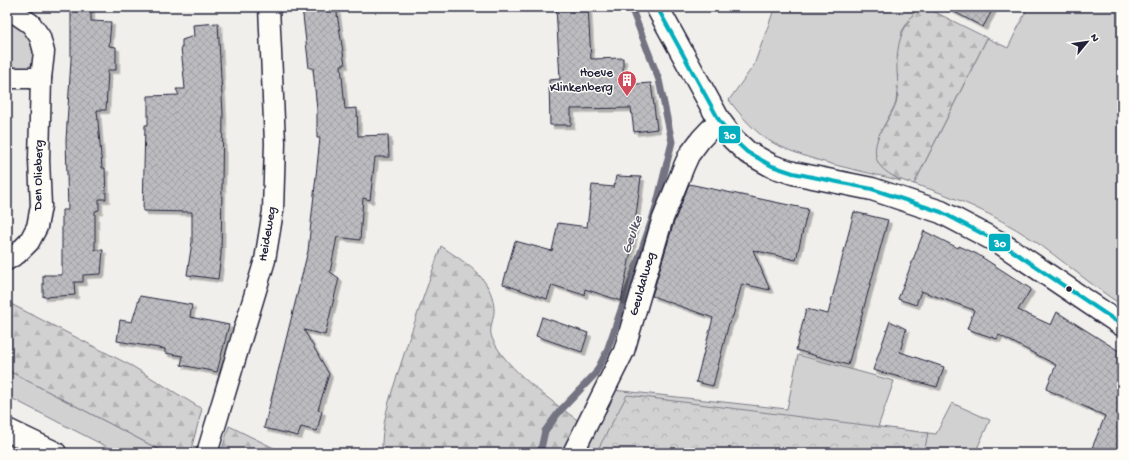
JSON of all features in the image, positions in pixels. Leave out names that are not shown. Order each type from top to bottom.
[{"type":"main road","points":[[657,7],[719,120],[739,145],[758,159],[772,166],[793,173],[872,189],[941,212],[1002,244],[1122,325]]},
{"type":"main road","points":[[7,430],[55,453]]},
{"type":"street","name":"Heideweg","points":[[207,453],[264,260],[273,212],[275,143],[269,7]]},
{"type":"street","name":"Den Olieberg","points":[[7,13],[15,13],[31,24],[40,37],[44,52],[41,78],[39,160],[41,206],[37,227],[29,242],[17,254],[7,260]]},
{"type":"street","points":[[7,78],[41,78]]},
{"type":"street","name":"Geuldalweg","points":[[573,453],[624,351],[662,221],[684,166],[689,155],[700,139],[719,120]]},
{"type":"green space","points":[[775,7],[918,7],[902,31],[896,103],[878,137],[876,157],[882,168],[901,181],[837,166],[790,151],[775,144],[762,136],[744,119],[729,100],[754,65]]},
{"type":"green space","points":[[918,7],[925,7],[987,38],[914,184],[903,181],[891,175],[881,167],[876,157],[875,149],[879,135],[896,103],[898,92],[897,60],[899,44],[906,26]]},
{"type":"green space","points":[[1028,7],[1122,7],[1122,305],[1042,246],[1017,230],[974,207],[944,194],[914,184],[987,38],[1008,48]]},
{"type":"green space","points":[[7,21],[20,25],[36,44],[32,63],[26,69],[7,70]]},
{"type":"green space","points":[[441,246],[467,264],[488,287],[494,308],[494,316],[491,327],[492,338],[508,362],[544,395],[580,422],[564,453],[382,453],[384,423],[389,403],[408,341]]},
{"type":"green space","points":[[7,302],[132,366],[202,409],[190,453],[166,453],[7,370]]},
{"type":"green space","points":[[798,355],[894,381],[878,427],[936,434],[952,403],[990,420],[975,453],[582,453],[613,390],[787,409]]},
{"type":"green space","points":[[7,370],[166,453],[119,453],[7,396]]},
{"type":"green space","points":[[627,395],[928,433],[924,453],[596,453]]},
{"type":"green space","points":[[229,426],[284,453],[221,453]]},
{"type":"building","points":[[71,7],[91,7],[91,21],[111,22],[109,46],[116,47],[116,70],[108,70],[106,110],[97,110],[102,168],[105,168],[106,199],[99,199],[99,210],[95,211],[95,250],[103,250],[101,274],[83,275],[83,282],[74,282],[75,295],[43,297],[43,275],[62,275],[62,210],[68,210],[66,140],[71,60]]},
{"type":"building","points":[[302,7],[336,7],[345,65],[341,65],[345,109],[357,108],[358,136],[388,135],[389,157],[375,157],[370,200],[363,198],[360,240],[337,237],[330,272],[339,278],[325,335],[304,330],[329,374],[318,410],[322,411],[317,431],[301,427],[298,436],[264,428],[308,251],[320,138],[317,138],[317,110],[313,68],[309,68]]},
{"type":"building","points":[[556,7],[588,7],[591,59],[623,58],[623,85],[651,83],[657,129],[634,132],[631,108],[571,109],[571,125],[550,125],[549,80],[560,79]]},
{"type":"building","points":[[945,7],[994,7],[983,27]]},
{"type":"building","points":[[218,23],[223,114],[221,254],[218,279],[187,275],[192,242],[192,212],[143,211],[145,125],[148,125],[148,96],[179,95],[176,89],[185,89],[181,47],[182,40],[194,36],[193,25]]},
{"type":"building","points":[[616,176],[641,177],[632,246],[621,301],[585,289],[584,295],[552,285],[547,299],[503,284],[515,241],[552,251],[558,223],[587,227],[592,185],[614,187]]},
{"type":"building","points":[[689,184],[808,209],[796,260],[753,250],[770,290],[742,284],[733,316],[729,323],[713,386],[696,382],[713,318],[652,296],[673,225]]},
{"type":"building","points":[[854,212],[888,220],[848,365],[796,350],[806,309],[828,314]]},
{"type":"building","points":[[924,231],[958,248],[959,246],[977,254],[1031,289],[1018,310],[1051,325],[1057,312],[1122,353],[1122,453],[1090,453],[1105,416],[1046,389],[1056,365],[999,335],[997,339],[967,329],[974,310],[921,291],[916,305],[898,299]]},
{"type":"building","points":[[140,296],[192,305],[190,317],[229,325],[217,372],[181,365],[183,356],[165,353],[165,349],[117,341],[120,320],[132,322]]},
{"type":"building","points":[[542,317],[588,333],[582,352],[536,336]]},
{"type":"building","points":[[890,321],[906,329],[900,352],[944,367],[937,387],[873,370]]},
{"type":"waterway","name":"Geulke","points":[[540,453],[545,431],[559,412],[595,374],[607,351],[655,211],[672,142],[659,80],[631,7]]},
{"type":"transit line","name":"30","points":[[657,7],[719,120],[733,139],[747,152],[772,166],[793,173],[872,189],[941,212],[1002,244],[1122,325]]},
{"type":"place","name":"Hoeve Klinkenberg","points":[[627,97]]}]
